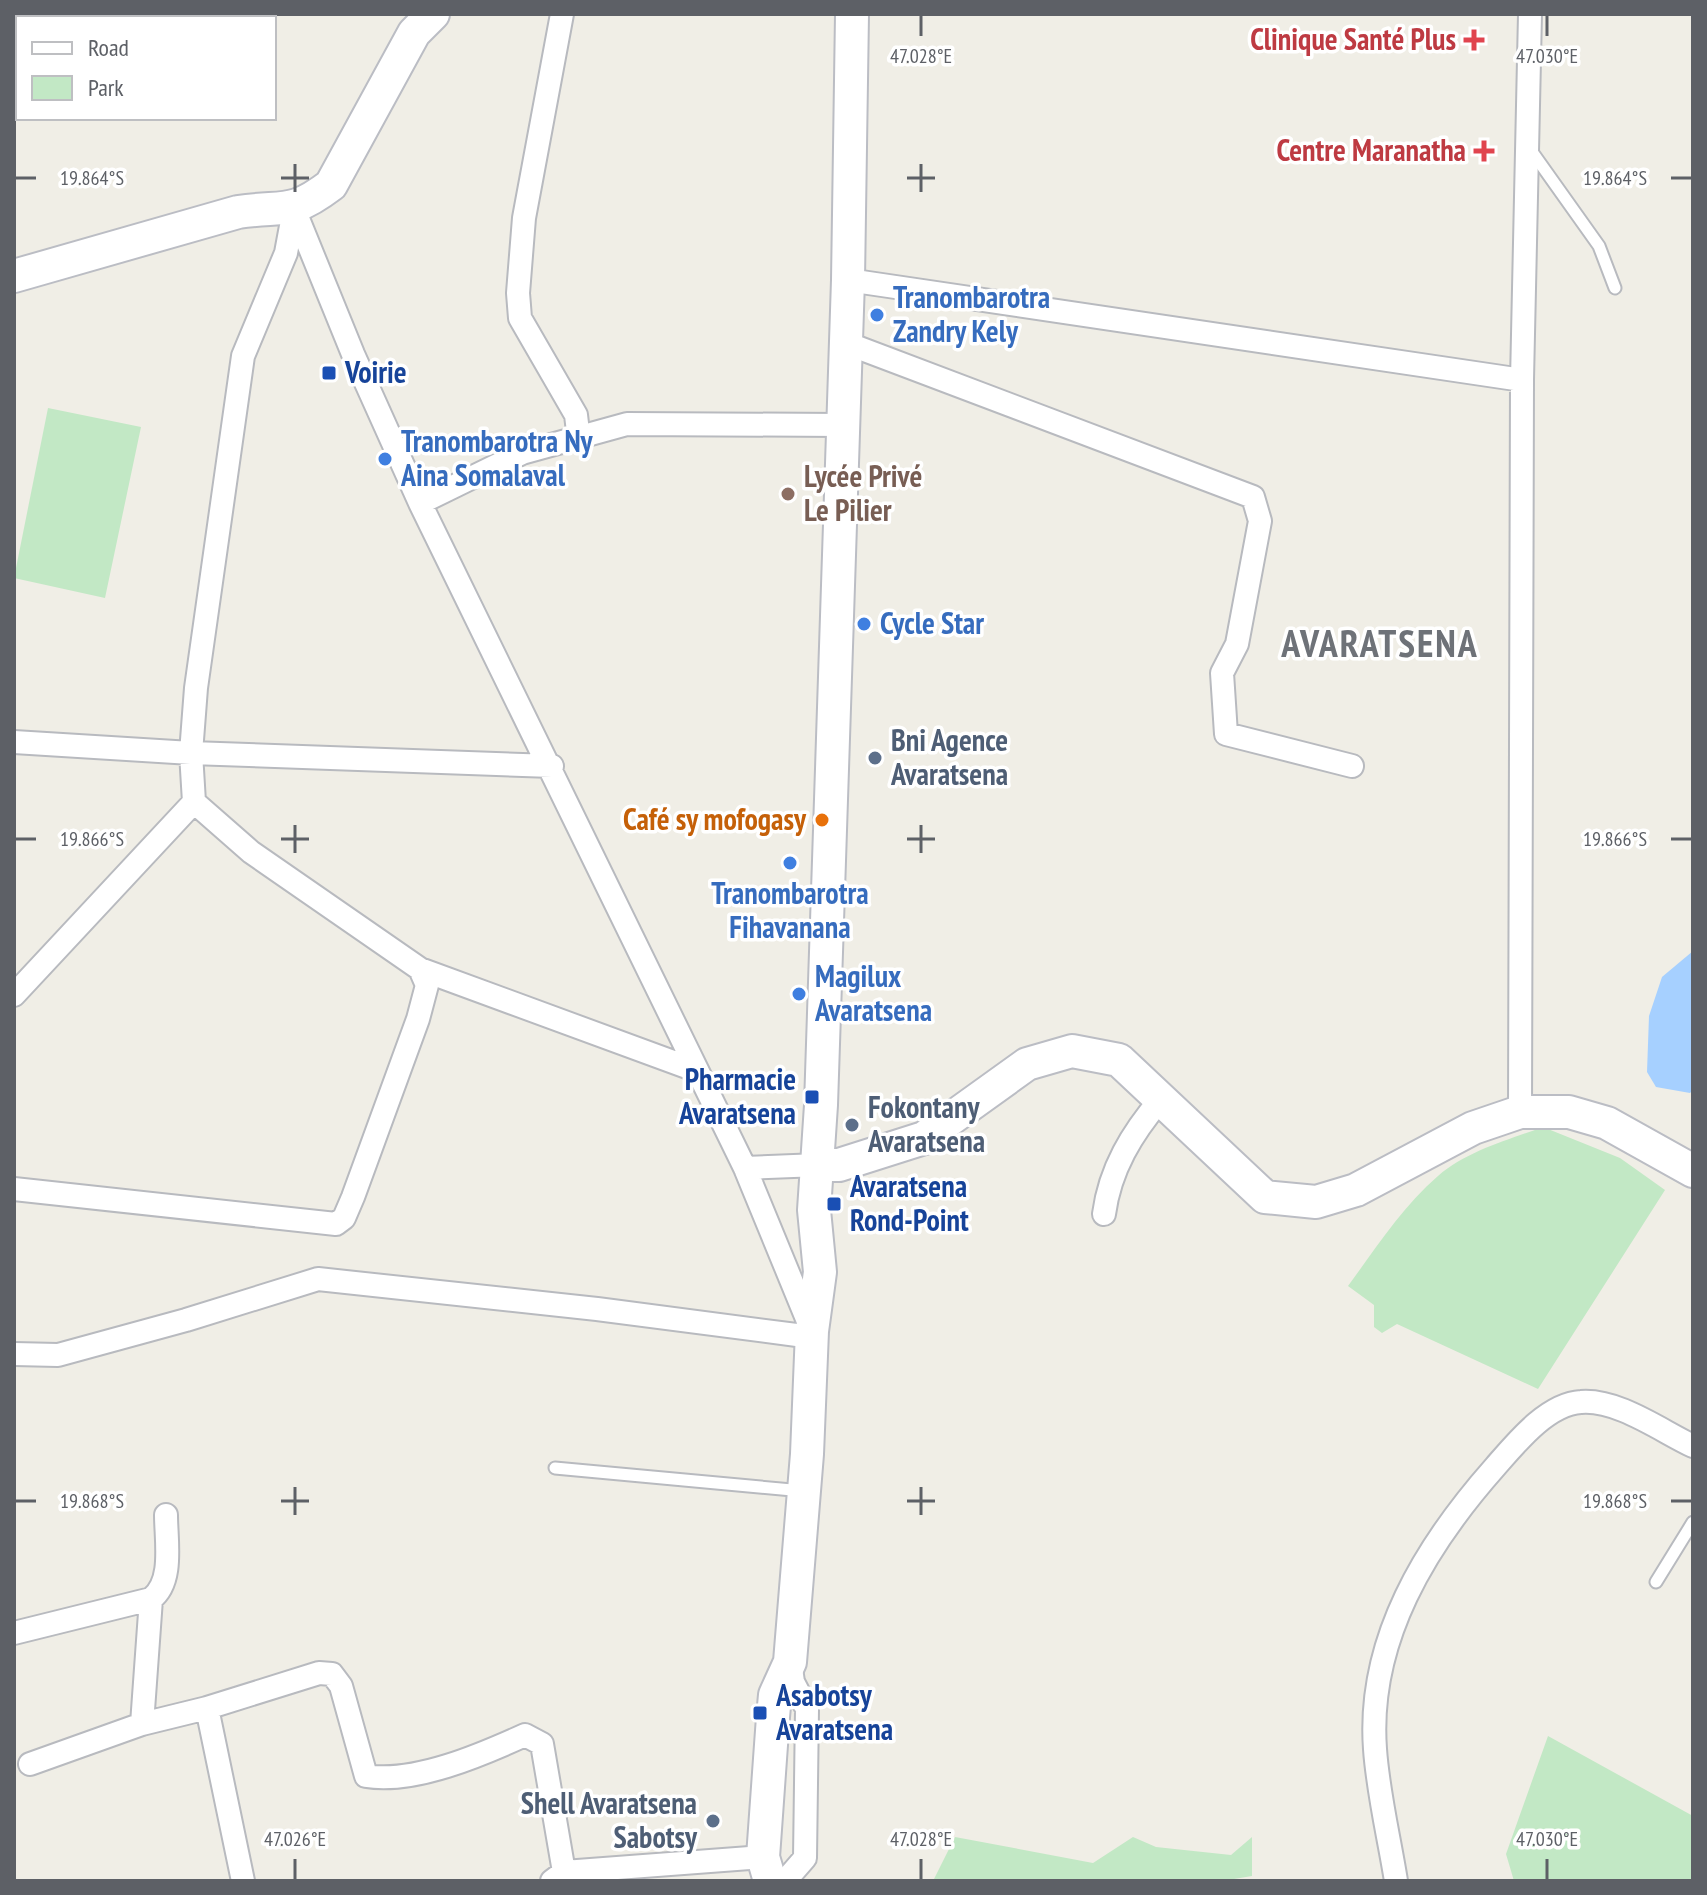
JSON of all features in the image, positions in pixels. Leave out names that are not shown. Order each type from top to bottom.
[{"type":"street","points":[[562,14],[524,218],[518,293],[520,318],[576,415],[579,440]]},
{"type":"street","points":[[785,1881],[805,1858],[807,1709],[793,1682],[790,1662],[804,1491],[812,1334],[820,1272],[814,1210],[819,1165],[844,425],[852,14]]},
{"type":"street","points":[[1520,1112],[1522,380],[1530,14]]},
{"type":"street","points":[[14,276],[238,212],[265,208],[294,209],[331,185],[426,16]]},
{"type":"street","points":[[294,209],[348,343],[420,503],[552,766],[695,1070],[745,1168],[812,1334]]},
{"type":"street","points":[[294,209],[286,253],[243,356],[196,688],[191,753],[194,802],[251,852],[420,969],[695,1070]]},
{"type":"street","points":[[848,280],[1522,380]]},
{"type":"street","points":[[846,343],[1253,497],[1260,521],[1237,644],[1222,673],[1226,734],[1352,766]]},
{"type":"street","points":[[420,503],[522,453],[579,440],[627,424],[844,425]]},
{"type":"street","points":[[14,742],[191,753],[552,766]]},
{"type":"street","points":[[14,995],[194,802]]},
{"type":"street","points":[[14,1189],[336,1224],[344,1218],[353,1197],[418,1019],[427,985],[420,969]]},
{"type":"street","points":[[745,1168],[839,1165],[924,1138],[1027,1064],[1072,1051],[1119,1060],[1265,1197],[1316,1202],[1356,1190],[1473,1128],[1520,1112],[1569,1112],[1607,1123],[1693,1171]]},
{"type":"street","points":[[1104,1214],[1107,1195],[1121,1157],[1136,1129],[1161,1099]]},
{"type":"street","points":[[14,1354],[58,1355],[318,1279],[812,1334]]},
{"type":"street","points":[[1396,1881],[1375,1748],[1376,1705],[1382,1661],[1399,1608],[1425,1557],[1521,1437],[1554,1413],[1579,1402],[1607,1405],[1693,1446]]},
{"type":"street","points":[[14,1633],[151,1599],[161,1591],[166,1576],[166,1515]]},
{"type":"street","points":[[142,1724],[151,1599]]},
{"type":"street","points":[[30,1764],[142,1724],[207,1708],[319,1673],[332,1674],[341,1686],[366,1776],[383,1779],[487,1752],[525,1735],[542,1744],[558,1876],[766,1869],[775,1695],[790,1662]]},
{"type":"street","points":[[207,1708],[243,1881]]},
{"type":"lane","points":[[1528,146],[1599,246],[1615,288]]},
{"type":"lane","points":[[555,1468],[804,1491]]},
{"type":"lane","points":[[1656,1582],[1693,1522]]},
{"type":"green space","points":[[48,408],[141,427],[105,598],[14,578]]},
{"type":"green space","points":[[1543,1127],[1620,1158],[1665,1190],[1538,1389],[1397,1324],[1382,1333],[1374,1327],[1374,1305],[1348,1286],[1401,1214],[1449,1167],[1475,1153]]},
{"type":"green space","points":[[1548,1736],[1693,1816],[1693,1881],[1514,1881],[1506,1854]]},
{"type":"green space","points":[[955,1837],[1093,1863],[1133,1837],[1156,1847],[1231,1855],[1252,1837],[1252,1876],[1222,1881],[933,1881]]},
{"type":"water","points":[[1693,951],[1693,1090],[1690,1093],[1656,1087],[1647,1072],[1649,1016],[1662,977]]},
{"type":"place","name":"Clinique Santé Plus","points":[[1474,40]]},
{"type":"place","name":"Centre Maranatha","points":[[1484,151]]},
{"type":"place","name":"Tranombarotra Zandry Kely","points":[[877,315]]},
{"type":"place","name":"Voirie","points":[[329,373]]},
{"type":"place","name":"Tranombarotra Ny Aina Somalaval","points":[[385,459]]},
{"type":"place","name":"Lycée Privé Le Pilier","points":[[788,494]]},
{"type":"place","name":"Cycle Star","points":[[864,624]]},
{"type":"place","name":"Bni Agence Avaratsena","points":[[875,758]]},
{"type":"place","name":"Café sy mofogasy","points":[[822,820]]},
{"type":"place","name":"Tranombarotra Fihavanana","points":[[790,863]]},
{"type":"place","name":"Magilux Avaratsena","points":[[799,994]]},
{"type":"place","name":"Pharmacie Avaratsena","points":[[812,1097]]},
{"type":"place","name":"Fokontany Avaratsena","points":[[852,1125]]},
{"type":"place","name":"Avaratsena Rond-Point","points":[[834,1204]]},
{"type":"place","name":"Asabotsy Avaratsena","points":[[760,1713]]},
{"type":"place","name":"Shell Avaratsena Sabotsy","points":[[713,1821]]},
{"type":"district","name":"AVARATSENA","points":[[1380,644]]}]
